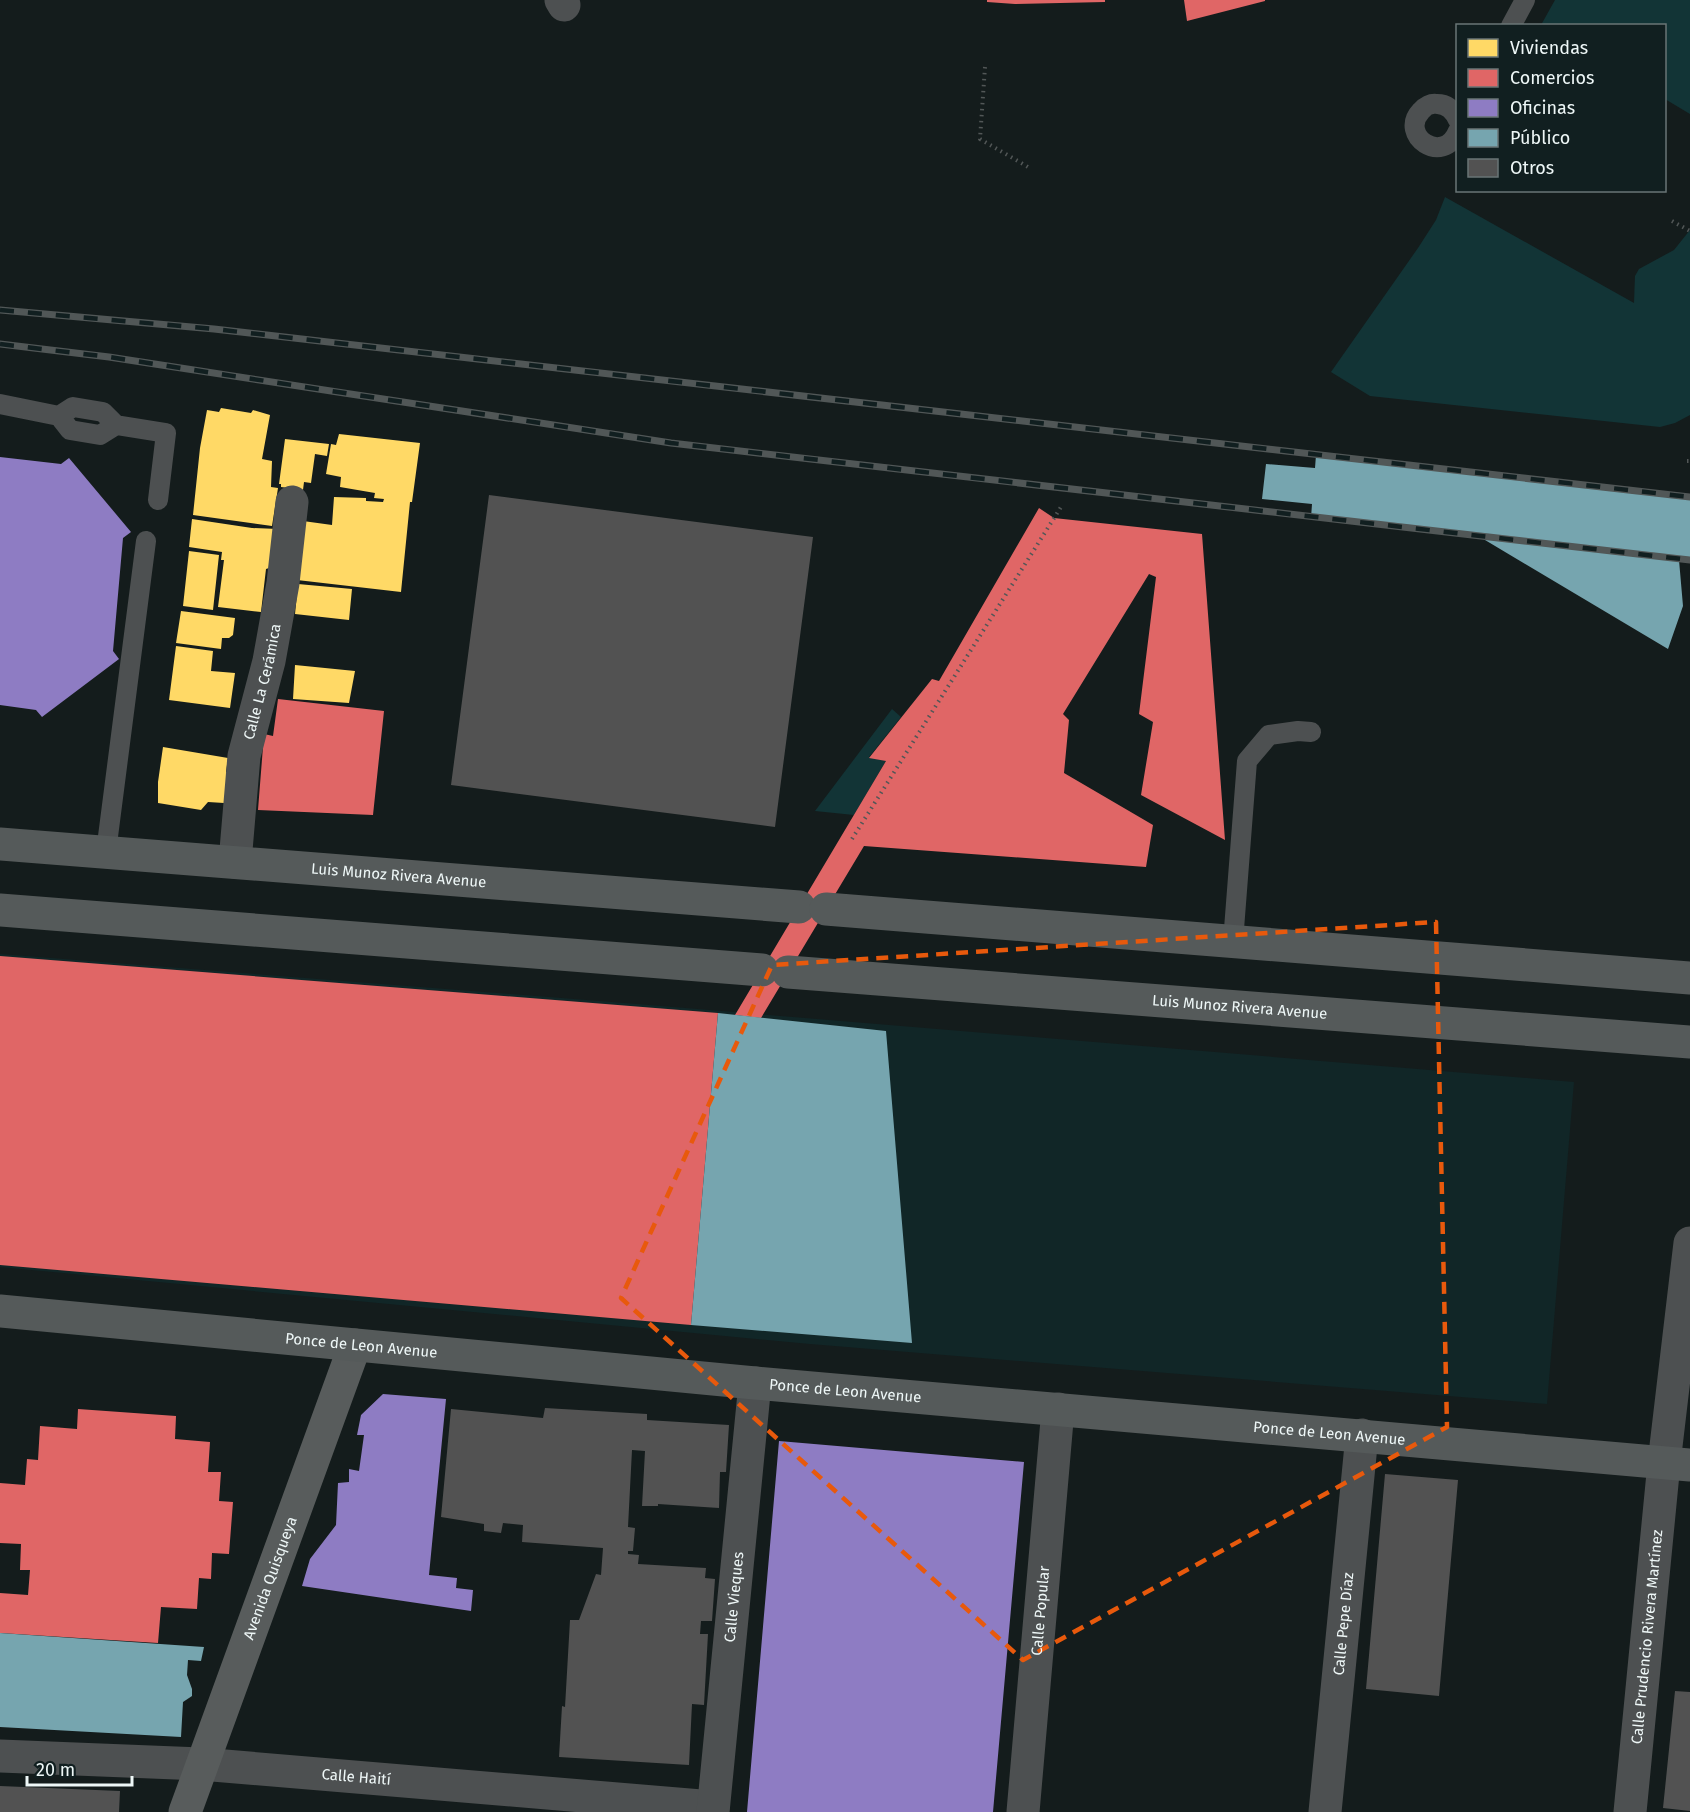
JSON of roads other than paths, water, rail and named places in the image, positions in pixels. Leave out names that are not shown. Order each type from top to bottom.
[{"type":"main road","name":"Luis Munoz Rivera Avenue","points":[[0,844],[1690,978]]},
{"type":"main road","name":"Luis Munoz Rivera Avenue","points":[[0,910],[1690,1042]]},
{"type":"main road","name":"Ponce de Leon Avenue","points":[[0,1311],[755,1383],[1677,1464]]},
{"type":"street","name":"Calle La Cerámica","points":[[235,862],[244,756],[269,661],[283,583],[292,502]]},
{"type":"street","name":"Calle Prudencio Rivera Martínez","points":[[1630,1812],[1677,1464],[1690,1243]]},
{"type":"street","name":"Avenida Quisqueya","points":[[185,1812],[355,1345]]},
{"type":"street","name":"Calle Vieques","points":[[713,1810],[755,1383]]},
{"type":"street","name":"Calle Popular","points":[[1023,1812],[1058,1409]]},
{"type":"street","name":"Calle Pepe Díaz","points":[[1325,1812],[1362,1435]]},
{"type":"street","name":"Calle Haití","points":[[0,1756],[201,1764],[713,1810]]},
{"type":"lane","points":[[1512,24],[1525,0]]},
{"type":"lane","points":[[1454,108],[1440,104],[1423,108],[1415,120],[1416,135],[1424,143],[1437,147],[1450,142],[1456,134]]},
{"type":"lane","points":[[0,404],[59,416],[73,407],[103,412],[116,425],[166,432],[158,500]]},
{"type":"lane","points":[[106,852],[146,541]]},
{"type":"lane","points":[[1233,942],[1247,761],[1269,735],[1298,731],[1311,732]]},
{"type":"railway","points":[[0,310],[214,329],[1690,497]]},
{"type":"railway","points":[[0,344],[109,357],[671,443],[1690,560]]}]
